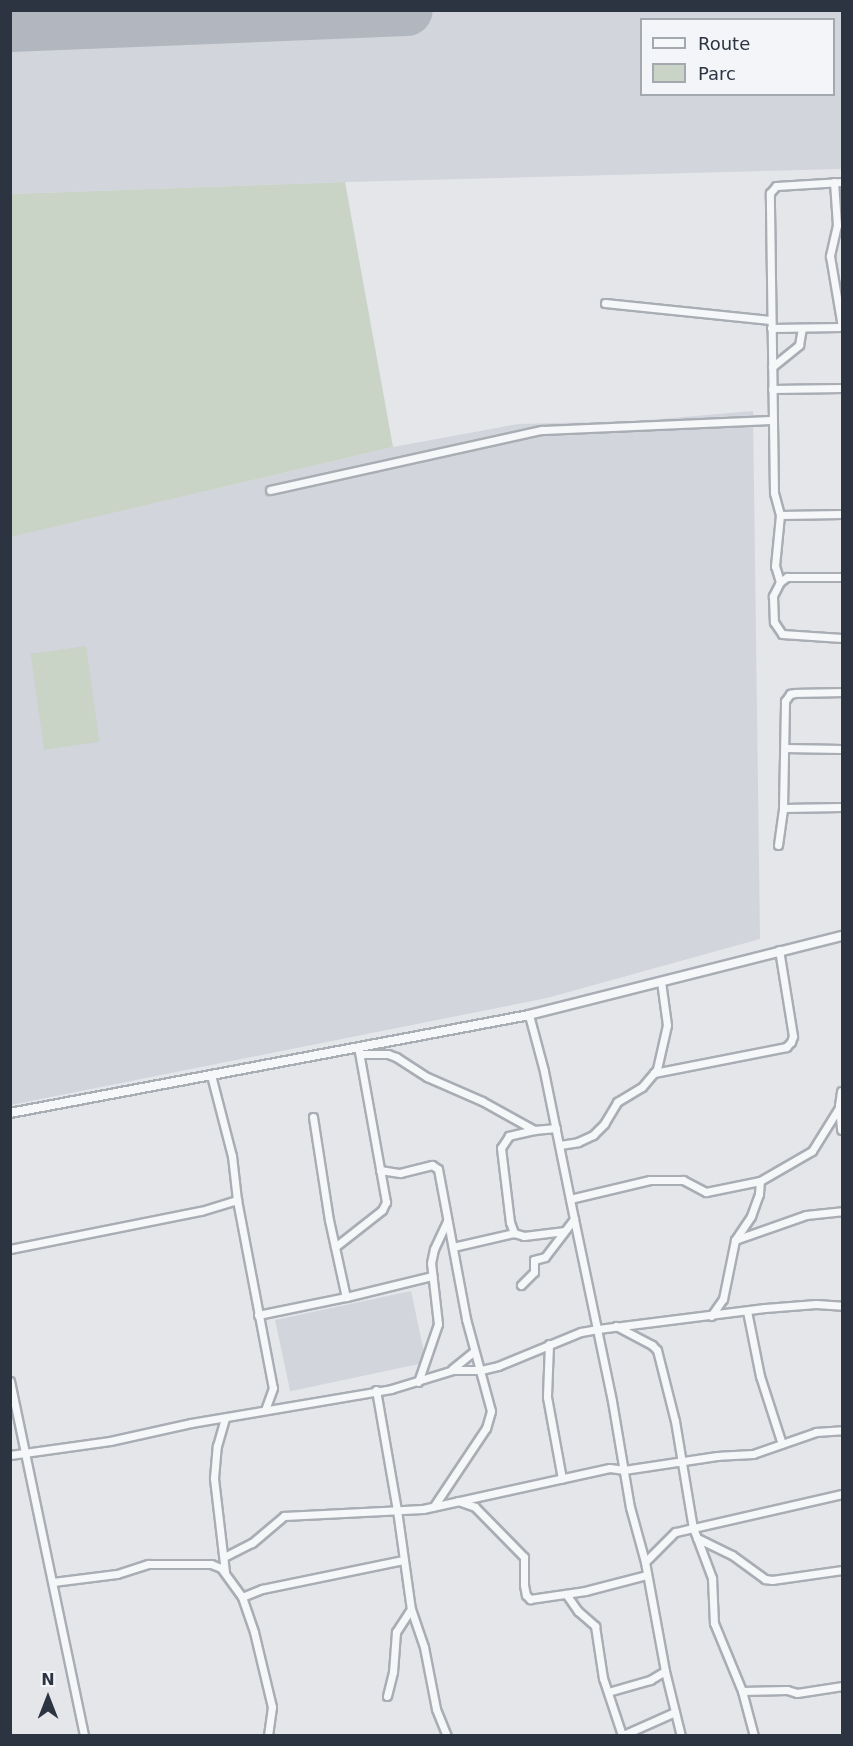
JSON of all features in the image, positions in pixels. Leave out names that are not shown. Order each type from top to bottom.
[{"type":"street","points":[[771,328],[842,327],[830,256],[837,225],[834,182]]},
{"type":"street","points":[[780,582],[775,566],[780,515],[774,493],[770,320],[771,189],[780,185],[843,182]]},
{"type":"street","points":[[605,303],[770,320]]},
{"type":"street","points":[[772,367],[799,345],[802,328]]},
{"type":"street","points":[[772,389],[843,388]]},
{"type":"street","points":[[270,490],[541,430],[773,420]]},
{"type":"street","points":[[780,515],[843,514]]},
{"type":"street","points":[[843,577],[787,577],[780,582],[773,596],[774,622],[782,634],[843,638]]},
{"type":"street","points":[[778,845],[783,808],[785,701],[790,694],[843,692]]},
{"type":"street","points":[[785,748],[843,749]]},
{"type":"street","points":[[783,808],[843,807]]},
{"type":"street","points":[[10,1113],[359,1050],[529,1015],[779,950],[843,936]]},
{"type":"street","points":[[654,1073],[786,1047],[793,1036],[779,950]]},
{"type":"street","points":[[560,1145],[578,1142],[593,1135],[604,1124],[617,1102],[642,1087],[654,1073],[661,1057],[667,1024],[660,981]]},
{"type":"street","points":[[529,1015],[560,1145],[598,1329],[634,1526],[645,1562],[665,1671],[681,1736]]},
{"type":"street","points":[[359,1050],[396,1057],[427,1077],[482,1101],[534,1130]]},
{"type":"street","points":[[335,1247],[385,1206],[359,1050]]},
{"type":"street","points":[[211,1075],[232,1156],[237,1200],[273,1388],[265,1410]]},
{"type":"street","points":[[842,1128],[840,1106],[843,1092]]},
{"type":"street","points":[[570,1199],[650,1180],[683,1180],[706,1192],[759,1181],[812,1151],[840,1106]]},
{"type":"street","points":[[313,1117],[335,1247],[346,1297]]},
{"type":"street","points":[[514,1233],[508,1213],[501,1148],[509,1136],[556,1128]]},
{"type":"street","points":[[380,1170],[400,1173],[432,1165],[438,1168],[474,1352],[491,1411],[490,1419],[434,1506]]},
{"type":"street","points":[[711,1316],[726,1289],[735,1240],[751,1216],[759,1194],[759,1181]]},
{"type":"street","points":[[10,1249],[201,1211],[237,1200]]},
{"type":"street","points":[[735,1240],[806,1215],[843,1211]]},
{"type":"street","points":[[418,1382],[438,1324],[432,1276],[434,1249],[447,1219]]},
{"type":"street","points":[[521,1285],[534,1272],[534,1260],[545,1257],[574,1219]]},
{"type":"street","points":[[453,1247],[481,1238],[514,1233],[530,1236],[563,1231]]},
{"type":"street","points":[[258,1315],[432,1276]]},
{"type":"street","points":[[447,1371],[481,1370],[549,1344],[616,1326],[816,1304],[843,1306]]},
{"type":"street","points":[[747,1311],[760,1376],[782,1444]]},
{"type":"street","points":[[616,1326],[657,1350],[676,1428],[693,1528],[712,1578],[714,1623],[742,1691],[754,1736]]},
{"type":"street","points":[[549,1344],[547,1396],[562,1479]]},
{"type":"street","points":[[10,1455],[78,1447],[418,1382],[447,1371],[474,1352]]},
{"type":"street","points":[[10,1381],[84,1736]]},
{"type":"street","points":[[376,1390],[411,1609],[424,1647],[436,1708],[447,1736]]},
{"type":"street","points":[[225,1418],[217,1446],[214,1478],[225,1572]]},
{"type":"street","points":[[224,1557],[252,1543],[284,1516],[434,1506],[610,1468],[624,1470],[717,1456],[753,1454],[816,1432],[843,1430]]},
{"type":"street","points":[[645,1562],[675,1532],[843,1494]]},
{"type":"street","points":[[458,1501],[474,1507],[524,1557],[524,1586],[528,1597],[536,1599],[566,1594],[647,1575]]},
{"type":"street","points":[[697,1538],[732,1555],[765,1579],[843,1570]]},
{"type":"street","points":[[242,1597],[262,1589],[403,1560]]},
{"type":"street","points":[[53,1582],[117,1574],[159,1563],[211,1564],[225,1572],[242,1597],[254,1632],[272,1707],[268,1736]]},
{"type":"street","points":[[566,1594],[578,1611],[595,1626],[608,1692],[622,1735],[675,1712]]},
{"type":"street","points":[[387,1696],[393,1672],[396,1632],[402,1619],[411,1609]]},
{"type":"street","points":[[608,1692],[650,1680],[665,1671]]},
{"type":"street","points":[[742,1691],[787,1690],[797,1693],[843,1686]]},
{"type":"shaded area","points":[[10,11],[842,11],[842,169],[345,182],[11,194]]},
{"type":"shaded area","points":[[753,411],[760,939],[547,998],[11,1105],[10,537],[393,447],[518,424],[638,421]]},
{"type":"shaded area","points":[[411,1291],[426,1362],[290,1391],[275,1320]]},
{"type":"green space","points":[[345,182],[393,447],[11,537],[11,194]]},
{"type":"green space","points":[[86,646],[99,742],[44,750],[31,654]]},
{"type":"runway","points":[[10,26],[407,10]]}]
